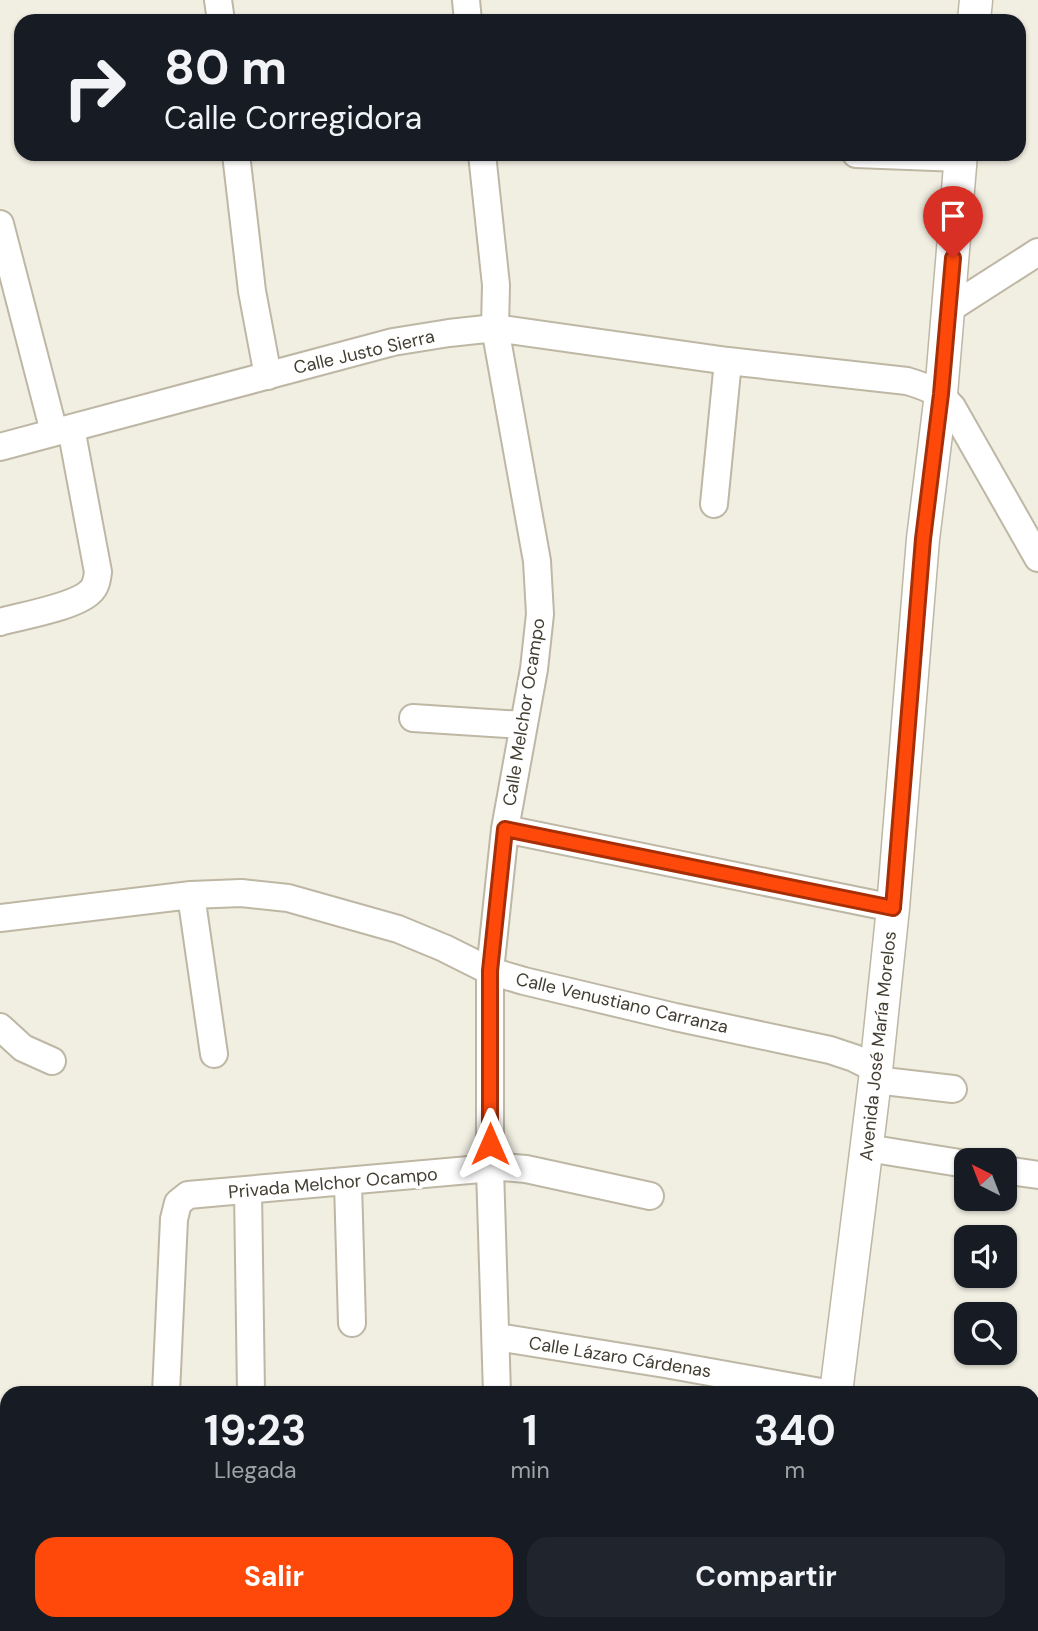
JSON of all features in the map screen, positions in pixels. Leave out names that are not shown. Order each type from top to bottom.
[{"type":"street","points":[[237,161],[252,291],[268,376]]},
{"type":"street","name":"Calle Melchor Ocampo","points":[[483,161],[496,285],[495,328],[537,561],[540,614],[534,669],[505,829],[490,971],[490,1169],[497,1386]]},
{"type":"street","name":"Avenida José María Morelos","points":[[837,1386],[876,1075],[893,908],[923,539],[941,394],[960,161]]},
{"type":"street","points":[[0,224],[62,430],[98,572],[91,592],[73,602],[0,622]]},
{"type":"street","points":[[949,309],[1038,252]]},
{"type":"street","name":"Calle Justo Sierra","points":[[0,447],[393,342],[495,328],[728,361],[906,381],[941,394]]},
{"type":"street","points":[[714,504],[728,361]]},
{"type":"street","points":[[941,394],[952,407],[1038,558]]},
{"type":"street","points":[[413,718],[522,725]]},
{"type":"street","points":[[505,829],[893,908]]},
{"type":"street","name":"Calle Venustiano Carranza","points":[[0,918],[191,895],[241,893],[288,898],[398,929],[490,971],[675,1017],[830,1050],[854,1058],[876,1075],[953,1089]]},
{"type":"street","points":[[191,895],[214,1054]]},
{"type":"street","points":[[0,1027],[23,1048],[52,1061]]},
{"type":"street","points":[[867,1149],[954,1162]]},
{"type":"street","name":"Privada Melchor Ocampo","points":[[166,1386],[174,1219],[182,1198],[194,1194],[490,1169],[526,1169],[650,1196]]},
{"type":"street","points":[[1017,1172],[1038,1175]]},
{"type":"street","points":[[348,1183],[352,1323]]},
{"type":"street","points":[[248,1190],[251,1386]]},
{"type":"street","name":"Calle Lázaro Cárdenas","points":[[497,1337],[787,1386]]},
{"type":"route","points":[[490,1144],[490,971],[505,829],[893,908],[923,539],[941,394],[953,258]]}]
